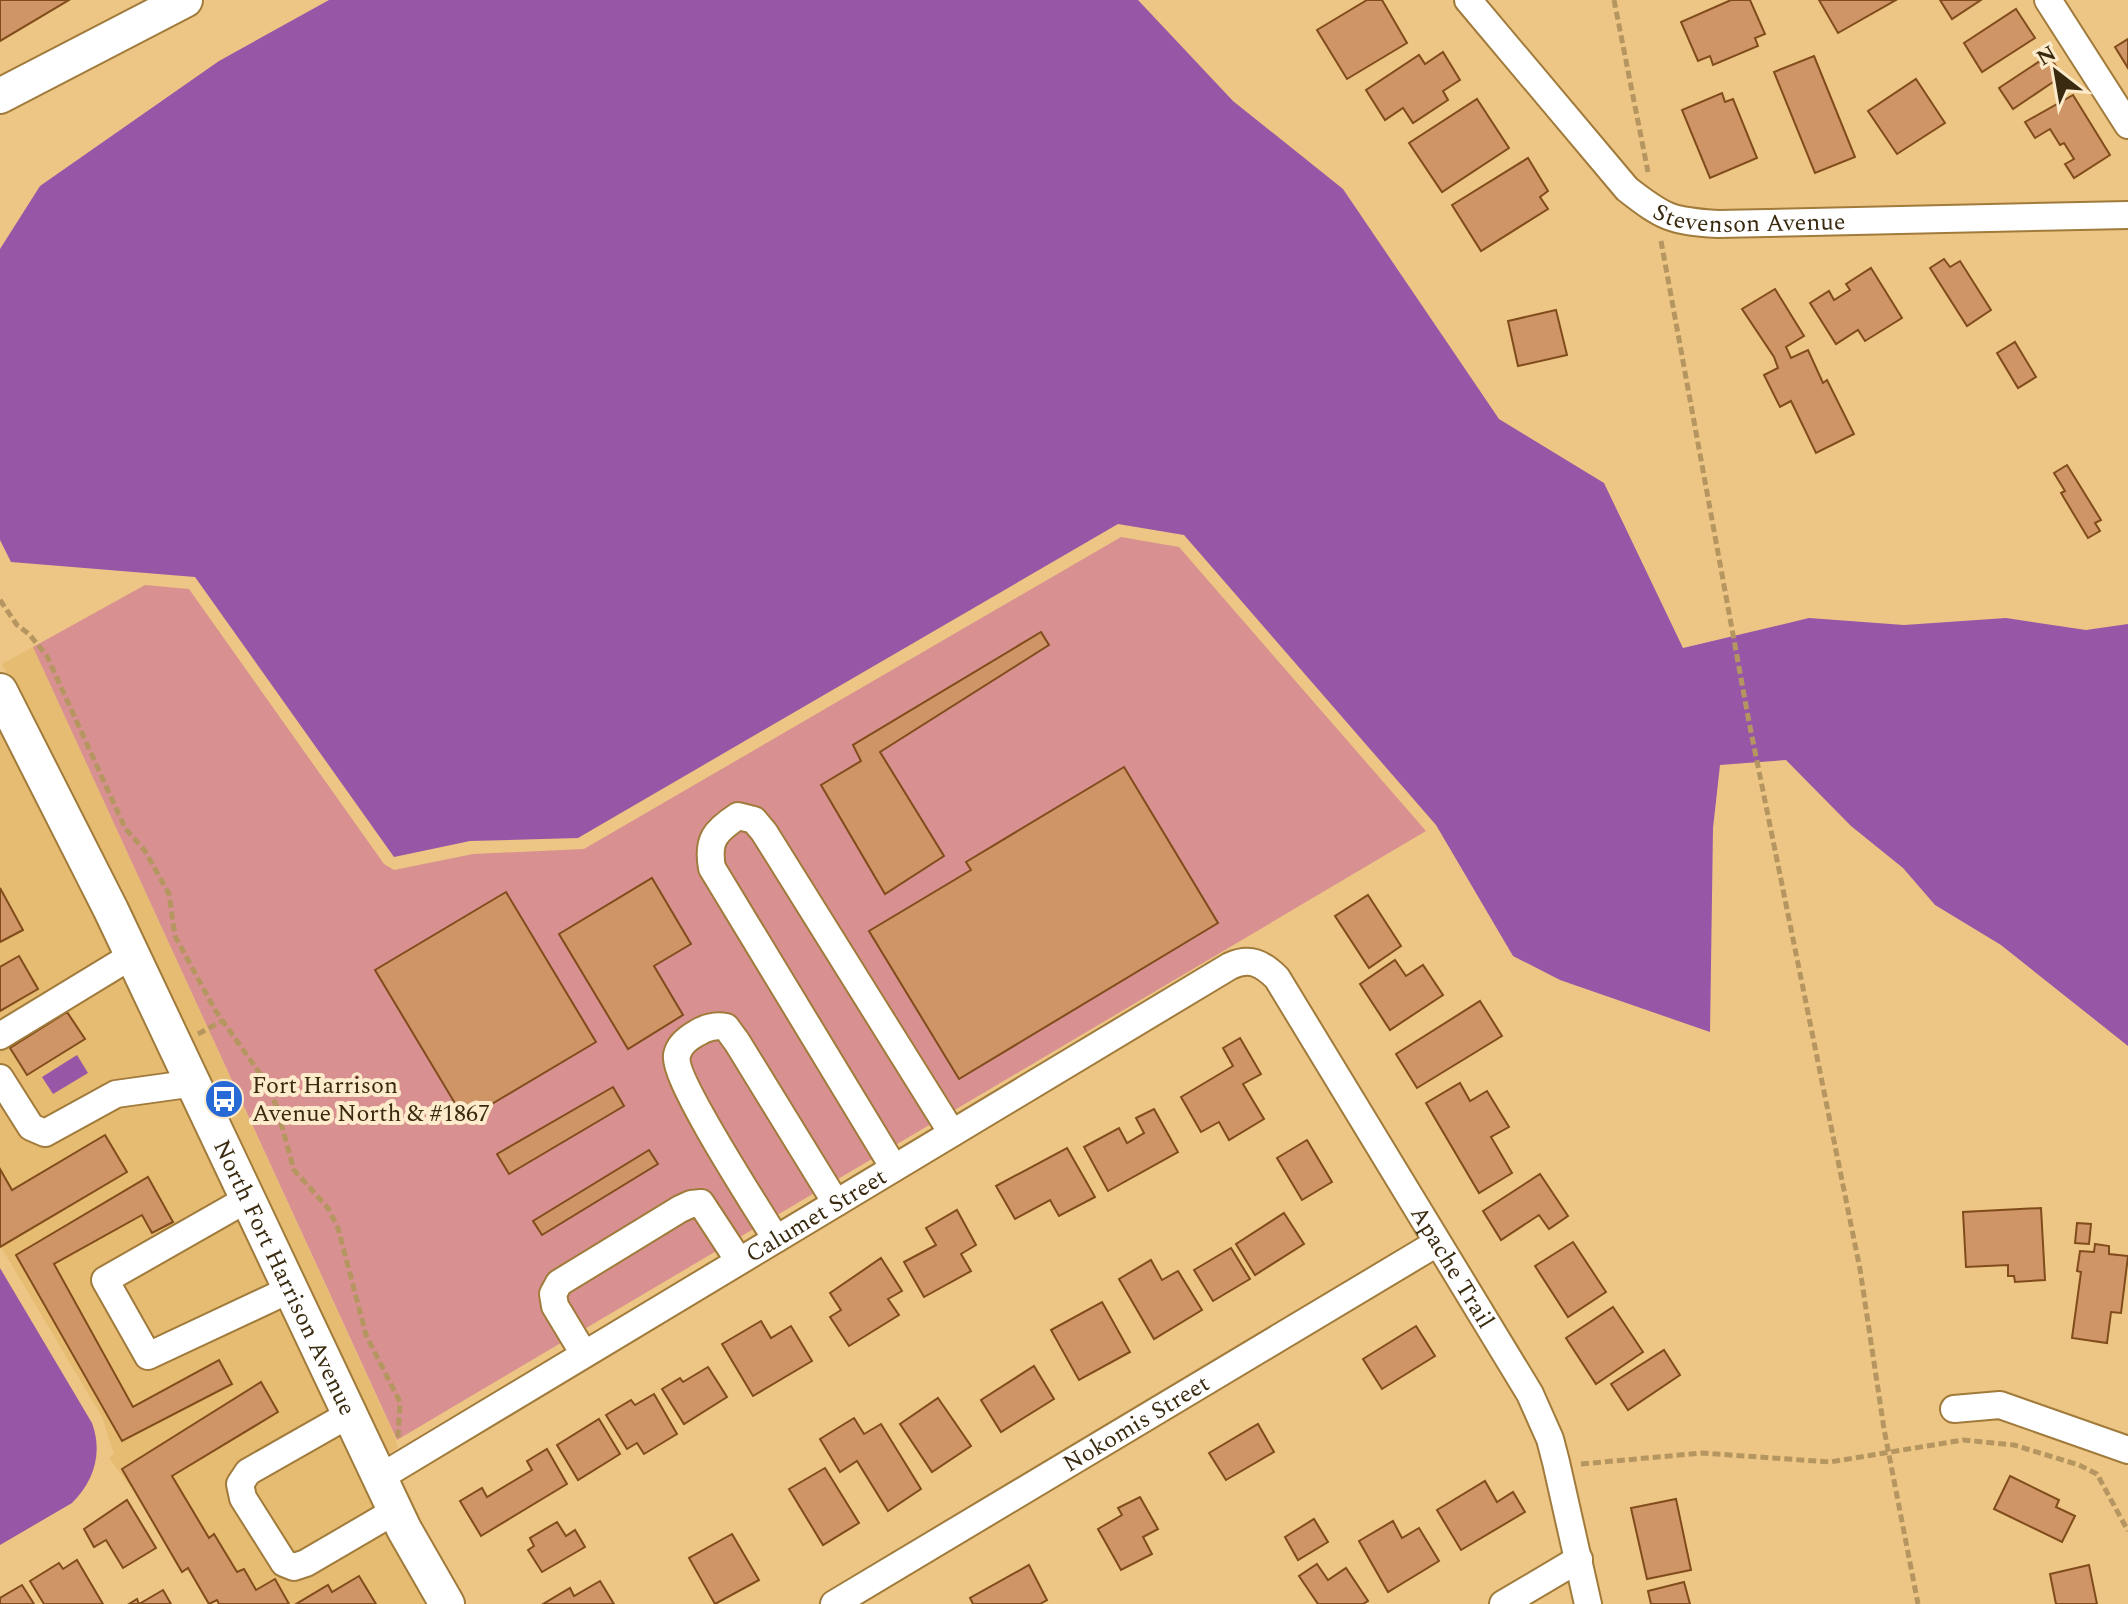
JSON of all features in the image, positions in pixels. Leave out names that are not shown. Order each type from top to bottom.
[{"type":"main road","points":[[0,96],[183,0]]},
{"type":"main road","name":"North Fort Harrison Avenue","points":[[0,691],[195,1083],[350,1414],[392,1470],[395,1511],[447,1604]]},
{"type":"street","name":"Stevenson Avenue","points":[[1468,0],[1627,189],[1655,211],[1680,222],[1718,224],[2128,215]]},
{"type":"street","points":[[2048,0],[2128,125]]},
{"type":"street","points":[[894,1168],[712,868],[709,850],[718,829],[738,816],[754,820],[764,832],[952,1133]]},
{"type":"street","points":[[0,1036],[133,955]]},
{"type":"street","name":"Calumet Street","points":[[392,1470],[1230,966],[1242,961],[1255,961]]},
{"type":"street","name":"Apache Trail","points":[[1255,961],[1267,967],[1277,978],[1530,1394],[1550,1439],[1588,1604]]},
{"type":"street","points":[[776,1239],[691,1097],[679,1069],[677,1056],[684,1041],[702,1030],[716,1025],[726,1027],[732,1034],[836,1203]]},
{"type":"street","points":[[0,1078],[31,1127],[45,1133],[116,1094],[195,1083]]},
{"type":"street","points":[[249,1198],[105,1280],[148,1356],[291,1289]]},
{"type":"street","points":[[584,1354],[555,1306],[553,1294],[559,1283],[680,1209],[701,1203],[739,1261]]},
{"type":"street","name":"Nokomis Street","points":[[834,1604],[1437,1243]]},
{"type":"street","points":[[1954,1409],[2000,1405],[2128,1450]]},
{"type":"street","points":[[350,1414],[248,1472],[240,1484],[243,1498],[284,1563],[294,1567],[395,1511]]},
{"type":"street","points":[[1503,1604],[1579,1559]]},
{"type":"path","points":[[1614,0],[1760,777],[1860,1269],[1889,1453],[1918,1604]]},
{"type":"path","points":[[0,600],[17,625],[47,656],[125,828],[145,851],[169,894],[175,936],[215,1010],[263,1078],[276,1105],[294,1170],[328,1208],[338,1228],[366,1335],[400,1402],[392,1470]]},
{"type":"path","points":[[1556,1462],[1585,1464],[1702,1453],[1830,1462],[1963,1440],[2014,1445],[2079,1465],[2097,1474],[2128,1531]]},
{"type":"shaded area","points":[[329,0],[1138,0],[1233,101],[1343,189],[1499,419],[1604,483],[1683,648],[1809,618],[1904,625],[2006,618],[2086,630],[2128,624],[2128,1046],[2001,945],[1935,905],[1903,868],[1851,826],[1786,760],[1720,765],[1713,828],[1710,1032],[1560,980],[1513,956],[1436,825],[1184,535],[1118,524],[578,838],[470,841],[394,857],[195,577],[11,562],[0,540],[0,249],[40,186],[219,61]]},
{"type":"shaded area","points":[[1121,537],[1179,547],[1426,831],[397,1440],[33,647],[145,585],[189,589],[384,864],[394,870],[473,854],[584,849]]},
{"type":"shaded area","points":[[33,647],[393,1433],[398,1448],[384,1456],[124,905],[2,664]]},
{"type":"shaded area","points":[[0,721],[431,1604],[219,1604],[109,1458],[114,1454],[102,1417],[0,1245]]},
{"type":"shaded area","points":[[77,1055],[88,1073],[53,1094],[42,1077]]},
{"type":"shaded area","points":[[0,1268],[92,1423],[97,1445],[91,1476],[72,1503],[0,1545]]},
{"type":"building","points":[[0,0],[69,0],[0,41]]},
{"type":"building","points":[[1367,0],[1382,0],[1407,43],[1347,79],[1317,30]]},
{"type":"building","points":[[1731,0],[1750,0],[1765,34],[1755,38],[1758,46],[1713,65],[1710,56],[1698,61],[1681,22]]},
{"type":"building","points":[[1819,0],[1896,0],[1838,33]]},
{"type":"building","points":[[1940,0],[1981,0],[1952,19]]},
{"type":"building","points":[[2016,9],[2035,38],[1982,72],[1964,43]]},
{"type":"building","points":[[2128,39],[2128,68],[2115,47]]},
{"type":"building","points":[[1443,52],[1460,80],[1443,91],[1448,100],[1413,123],[1403,108],[1385,120],[1366,90],[1419,55],[1425,64]]},
{"type":"building","points":[[2049,55],[2062,76],[2013,109],[1999,88]]},
{"type":"building","points":[[1814,56],[1855,157],[1815,173],[1774,72]]},
{"type":"building","points":[[1916,79],[1945,123],[1897,154],[1868,111]]},
{"type":"building","points":[[1722,93],[1725,102],[1733,99],[1757,158],[1710,178],[1682,110]]},
{"type":"building","points":[[2073,95],[2110,155],[2074,178],[2065,164],[2074,159],[2064,143],[2060,145],[2050,129],[2035,138],[2025,122]]},
{"type":"building","points":[[1477,99],[1509,148],[1442,192],[1409,143]]},
{"type":"building","points":[[1528,158],[1548,191],[1540,197],[1548,209],[1481,251],[1452,205]]},
{"type":"building","points":[[1944,259],[1950,267],[1960,261],[1991,310],[1967,326],[1930,268]]},
{"type":"building","points":[[1871,268],[1902,318],[1865,341],[1858,330],[1836,344],[1810,303],[1829,291],[1834,300],[1850,290],[1846,284]]},
{"type":"building","points":[[1775,289],[1804,336],[1786,347],[1791,358],[1808,350],[1823,383],[1827,380],[1854,434],[1816,453],[1791,401],[1780,407],[1764,375],[1778,368],[1774,357],[1742,309]]},
{"type":"building","points":[[1556,310],[1567,355],[1518,366],[1508,321]]},
{"type":"building","points":[[2015,342],[2036,377],[2018,388],[1997,353]]},
{"type":"building","points":[[2067,465],[2101,520],[2095,523],[2100,531],[2088,538],[2061,493],[2065,491],[2054,473]]},
{"type":"building","points":[[1041,632],[1049,645],[880,752],[944,856],[885,894],[821,785],[861,761],[853,745]]},
{"type":"building","points":[[1124,767],[1218,923],[959,1079],[869,931],[971,870],[966,862]]},
{"type":"building","points":[[652,878],[691,944],[654,966],[683,1015],[628,1049],[559,934]]},
{"type":"building","points":[[0,888],[23,930],[0,942]]},
{"type":"building","points":[[506,892],[596,1042],[465,1120],[375,970]]},
{"type":"building","points":[[1368,895],[1401,946],[1369,968],[1335,916]]},
{"type":"building","points":[[19,956],[38,989],[0,1011],[0,967]]},
{"type":"building","points":[[1395,960],[1406,976],[1423,965],[1443,995],[1390,1030],[1360,984]]},
{"type":"building","points":[[1480,1001],[1502,1036],[1417,1088],[1396,1054]]},
{"type":"building","points":[[67,1012],[85,1039],[27,1075],[10,1048]]},
{"type":"building","points":[[1240,1038],[1261,1074],[1243,1084],[1264,1119],[1229,1140],[1219,1122],[1201,1132],[1181,1097],[1233,1066],[1223,1048]]},
{"type":"building","points":[[1460,1083],[1470,1101],[1487,1091],[1509,1127],[1491,1137],[1512,1173],[1479,1193],[1426,1103]]},
{"type":"building","points":[[613,1087],[624,1106],[509,1174],[497,1154]]},
{"type":"building","points":[[1154,1109],[1178,1152],[1108,1191],[1084,1147],[1119,1128],[1127,1143],[1144,1133],[1136,1118]]},
{"type":"building","points":[[105,1135],[127,1172],[0,1247],[0,1169],[12,1190]]},
{"type":"building","points":[[1307,1140],[1332,1182],[1302,1200],[1277,1158]]},
{"type":"building","points":[[1067,1148],[1095,1197],[1059,1216],[1050,1200],[1015,1219],[996,1186]]},
{"type":"building","points":[[649,1150],[658,1164],[542,1235],[533,1221]]},
{"type":"building","points":[[1540,1174],[1568,1216],[1549,1229],[1539,1215],[1501,1240],[1483,1211]]},
{"type":"building","points":[[148,1177],[173,1222],[152,1233],[142,1215],[54,1264],[133,1407],[219,1360],[232,1384],[122,1441],[16,1255]]},
{"type":"building","points":[[2041,1208],[2045,1280],[2015,1282],[2014,1276],[2008,1276],[2008,1265],[1966,1267],[1963,1212]]},
{"type":"building","points":[[957,1210],[976,1245],[961,1254],[971,1271],[924,1297],[904,1262],[936,1245],[926,1228]]},
{"type":"building","points":[[1284,1213],[1304,1244],[1255,1275],[1236,1244]]},
{"type":"building","points":[[2077,1223],[2091,1224],[2089,1244],[2075,1243]]},
{"type":"building","points":[[1573,1242],[1606,1292],[1568,1317],[1535,1266]]},
{"type":"building","points":[[2095,1244],[2109,1246],[2109,1254],[2128,1256],[2121,1313],[2111,1312],[2107,1343],[2072,1338],[2081,1272],[2077,1271],[2080,1251],[2094,1252]]},
{"type":"building","points":[[1231,1248],[1250,1279],[1213,1301],[1194,1270]]},
{"type":"building","points":[[881,1258],[902,1291],[888,1299],[899,1315],[849,1346],[830,1317],[841,1310],[830,1293]]},
{"type":"building","points":[[1151,1260],[1162,1280],[1178,1271],[1202,1310],[1154,1339],[1119,1279]]},
{"type":"building","points":[[1102,1302],[1130,1352],[1079,1380],[1051,1330]]},
{"type":"building","points":[[1613,1307],[1643,1352],[1596,1384],[1566,1338]]},
{"type":"building","points":[[761,1321],[771,1338],[791,1326],[812,1361],[753,1396],[722,1344]]},
{"type":"building","points":[[1416,1326],[1435,1356],[1382,1389],[1363,1359]]},
{"type":"building","points":[[1664,1350],[1680,1375],[1628,1410],[1611,1384]]},
{"type":"building","points":[[1034,1366],[1054,1399],[1001,1432],[981,1400]]},
{"type":"building","points":[[708,1367],[727,1397],[684,1424],[662,1389],[680,1378],[683,1382]]},
{"type":"building","points":[[261,1382],[278,1412],[172,1476],[209,1538],[214,1534],[237,1572],[244,1569],[256,1590],[275,1579],[289,1604],[219,1604],[217,1600],[209,1604],[188,1568],[182,1572],[122,1469]]},
{"type":"building","points":[[654,1394],[677,1434],[644,1454],[637,1443],[627,1449],[606,1415],[631,1400],[635,1405]]},
{"type":"building","points":[[938,1398],[971,1446],[932,1472],[900,1424]]},
{"type":"building","points":[[854,1418],[864,1434],[881,1424],[921,1489],[888,1511],[857,1461],[840,1472],[820,1439]]},
{"type":"building","points":[[599,1419],[620,1454],[578,1480],[557,1445]]},
{"type":"building","points":[[1258,1424],[1274,1452],[1226,1480],[1209,1453]]},
{"type":"building","points":[[547,1449],[567,1484],[481,1536],[460,1501],[482,1488],[487,1497],[532,1470],[527,1461]]},
{"type":"building","points":[[825,1468],[859,1523],[823,1545],[789,1489]]},
{"type":"building","points":[[2010,1476],[2059,1500],[2056,1507],[2075,1516],[2062,1542],[1994,1509]]},
{"type":"building","points":[[1485,1481],[1497,1502],[1513,1492],[1525,1512],[1461,1550],[1437,1510]]},
{"type":"building","points":[[1140,1497],[1158,1529],[1143,1537],[1152,1554],[1121,1570],[1098,1529],[1122,1515],[1118,1508]]},
{"type":"building","points":[[1676,1499],[1691,1570],[1647,1579],[1631,1508]]},
{"type":"building","points":[[127,1500],[156,1548],[123,1568],[106,1540],[94,1547],[84,1529]]},
{"type":"building","points":[[1314,1519],[1328,1542],[1298,1560],[1285,1537]]},
{"type":"building","points":[[1393,1521],[1402,1538],[1419,1528],[1439,1561],[1388,1592],[1359,1541]]},
{"type":"building","points":[[557,1522],[566,1536],[575,1530],[585,1547],[542,1572],[528,1550],[534,1546],[530,1538]]},
{"type":"building","points":[[732,1534],[759,1580],[715,1604],[689,1558]]},
{"type":"building","points":[[77,1560],[103,1604],[44,1604],[30,1581],[59,1563],[63,1569]]},
{"type":"building","points":[[1317,1564],[1328,1580],[1346,1568],[1368,1601],[1363,1604],[1318,1604],[1299,1576]]},
{"type":"building","points":[[1029,1565],[1047,1600],[1040,1604],[973,1604],[970,1598]]},
{"type":"building","points":[[2089,1565],[2097,1604],[2056,1604],[2050,1574]]},
{"type":"building","points":[[359,1576],[376,1604],[296,1604],[328,1585],[332,1592]]},
{"type":"building","points":[[600,1581],[614,1604],[543,1604],[570,1588],[574,1596]]},
{"type":"building","points":[[1684,1582],[1690,1604],[1651,1604],[1648,1591]]},
{"type":"building","points":[[22,1585],[34,1604],[0,1604],[0,1598]]},
{"type":"building","points":[[163,1590],[171,1604],[139,1604]]},
{"type":"place","name":"Fort Harrison Avenue North & #1867","points":[[224,1099]]}]
